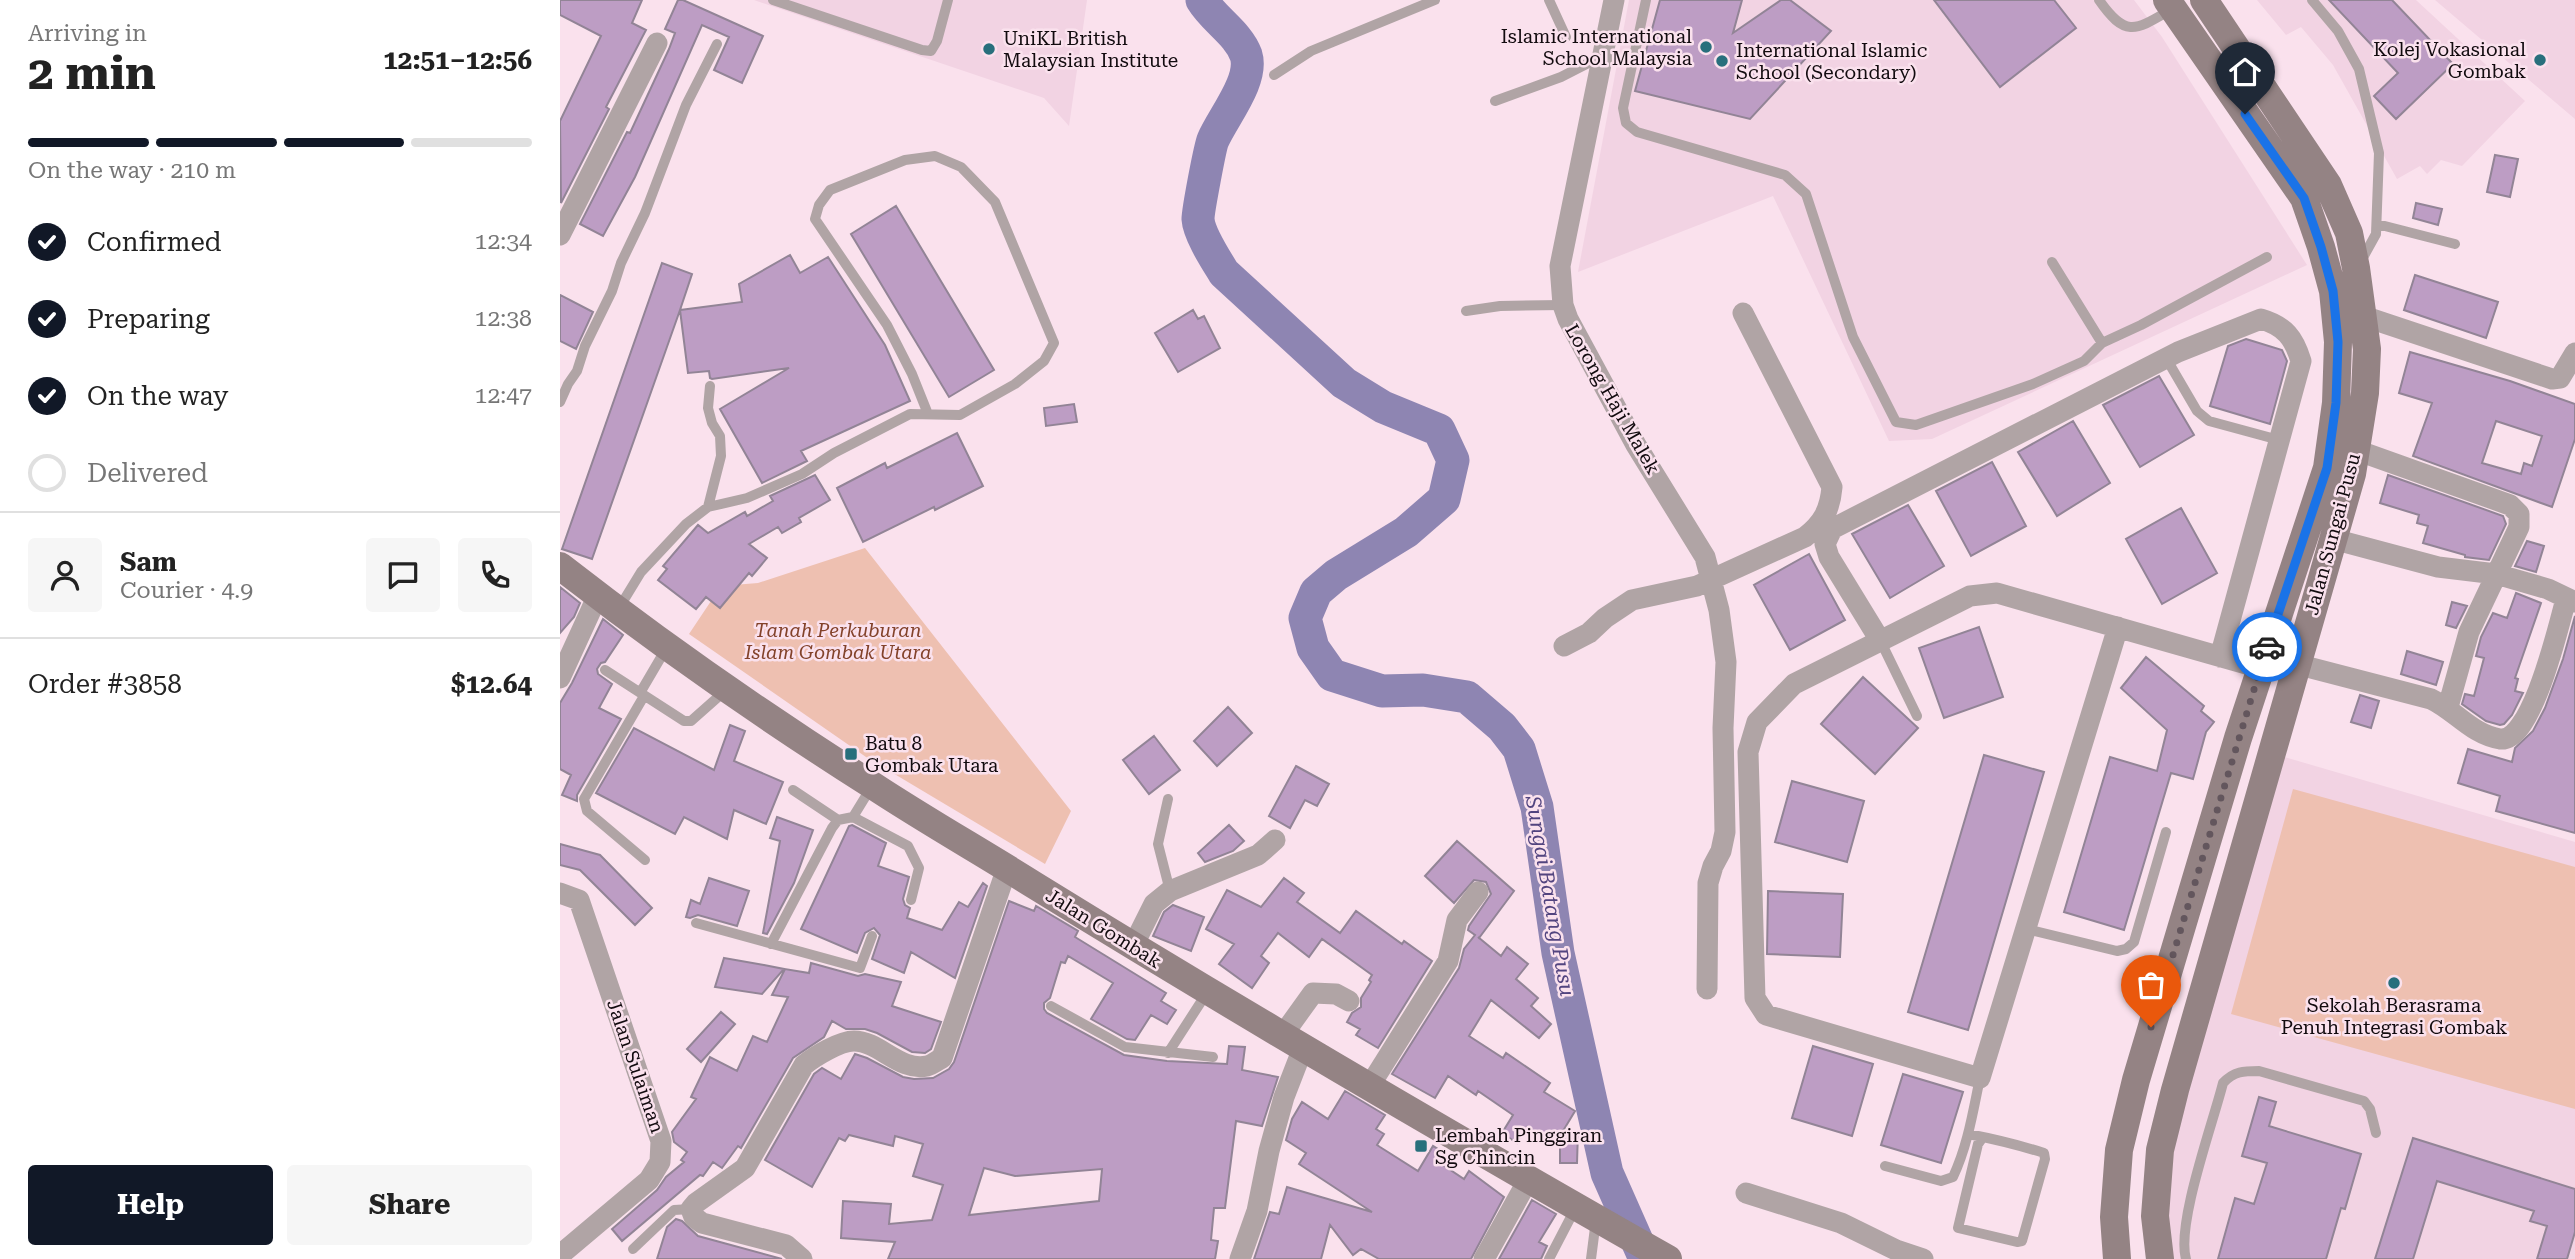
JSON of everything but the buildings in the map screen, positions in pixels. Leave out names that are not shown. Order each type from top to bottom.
[{"type":"main road","name":"Jalan Sungai Pusu","points":[[2160,1259],[2155,1216],[2160,1150],[2352,474],[2365,393],[2367,349],[2357,268],[2349,233],[2328,185],[2204,0]]},
{"type":"main road","name":"Jalan Sungai Pusu","points":[[2117,1259],[2114,1217],[2119,1150],[2133,1092],[2260,668],[2327,468],[2336,403],[2338,342],[2333,291],[2304,198],[2170,5]]},
{"type":"main road","name":"Jalan Gombak","points":[[560,566],[728,689],[872,786],[1293,1042],[1666,1258]]},
{"type":"street","name":"Lorong Haji Malek","points":[[1614,0],[1560,266],[1563,305],[1567,319],[1636,445],[1705,557],[1719,610],[1726,662],[1723,727],[1726,832],[1708,883],[1707,989]]},
{"type":"street","points":[[560,235],[657,43]]},
{"type":"street","points":[[1564,646],[1589,633],[1605,618],[1632,600],[1710,581],[1805,537],[1820,525],[1830,501],[1832,487],[1742,313]]},
{"type":"street","points":[[2363,316],[2552,379],[2560,378],[2575,353]]},
{"type":"street","points":[[1881,642],[1829,557],[1825,544],[1832,529],[2166,358],[2261,319],[2287,330],[2296,344],[2301,361],[2220,657]]},
{"type":"street","points":[[2356,450],[2510,505],[2519,514],[2519,527],[2469,632],[2448,707]]},
{"type":"street","points":[[2296,664],[2431,699],[2448,707],[2462,722],[2477,731],[2502,739],[2513,736],[2524,724],[2571,600],[2548,589],[2496,573],[2438,567],[2333,539]]},
{"type":"street","points":[[2118,627],[1980,1078],[1766,1015],[1755,999],[1748,752],[1757,722],[1794,684],[1970,596],[1997,593],[2118,627],[2260,668]]},
{"type":"street","points":[[560,678],[608,603]]},
{"type":"street","points":[[1133,946],[1154,904],[1170,891],[1258,855],[1275,840]]},
{"type":"street","points":[[802,1259],[786,1245],[702,1223],[694,1217],[691,1209],[745,1168],[804,1065],[816,1056],[851,1041],[864,1042],[907,1064],[927,1066],[942,1058],[1007,868]]},
{"type":"street","points":[[1369,1087],[1448,961],[1457,920],[1478,892]]},
{"type":"street","name":"Jalan Sulaiman","points":[[560,893],[579,900],[661,1140],[660,1162],[649,1180],[565,1250]]},
{"type":"street","points":[[1240,1259],[1257,1211],[1269,1151],[1284,1097],[1293,1042],[1313,993],[1336,994],[1349,1001]]},
{"type":"street","points":[[1484,1259],[1528,1180]]},
{"type":"street","points":[[1746,1193],[1841,1223],[1895,1254],[1923,1259]]},
{"type":"lane","points":[[773,0],[931,51],[937,41],[948,0]]},
{"type":"lane","points":[[1549,0],[1566,37]]},
{"type":"lane","points":[[1646,0],[1623,108],[1626,123],[1637,132],[1786,175],[1806,194],[1853,337],[1896,422],[1916,425],[2033,384],[2084,361],[2102,343],[2267,257]]},
{"type":"lane","points":[[2099,0],[2111,18],[2128,28],[2143,26],[2170,5]]},
{"type":"lane","points":[[2312,0],[2338,31],[2359,69],[2379,153],[2376,234],[2357,268]]},
{"type":"lane","points":[[1274,75],[1311,51],[1432,1]]},
{"type":"lane","points":[[560,402],[577,371],[585,346],[612,291],[686,105],[717,44]]},
{"type":"lane","points":[[1495,101],[1561,77],[1603,55]]},
{"type":"lane","points":[[608,603],[686,524],[708,507],[747,498],[802,474],[834,453],[911,414],[960,415],[1015,384],[1044,361],[1054,343],[995,202],[961,167],[935,156],[905,160],[830,190],[819,205],[815,219],[887,326],[912,374],[928,414]]},
{"type":"lane","points":[[2377,223],[2455,244]]},
{"type":"lane","points":[[2052,262],[2102,343]]},
{"type":"lane","points":[[1466,311],[1500,306],[1563,305]]},
{"type":"lane","points":[[2166,358],[2197,411],[2209,421],[2279,440]]},
{"type":"lane","points":[[708,507],[721,456],[720,436],[712,423],[708,408],[710,386]]},
{"type":"lane","points":[[1881,642],[1917,716]]},
{"type":"lane","points":[[645,860],[587,811],[584,799],[668,646]]},
{"type":"lane","points":[[605,670],[684,721],[691,721],[728,689]]},
{"type":"lane","points":[[853,817],[872,786]]},
{"type":"lane","points":[[793,790],[838,820],[853,817],[908,846],[919,869],[911,900]]},
{"type":"lane","points":[[1168,799],[1157,844],[1170,891]]},
{"type":"lane","points":[[771,944],[822,845],[838,820]]},
{"type":"lane","points":[[2026,929],[2117,951],[2126,949],[2134,942],[2166,832]]},
{"type":"lane","points":[[696,923],[860,968],[872,936]]},
{"type":"lane","points":[[1168,1053],[1208,991]]},
{"type":"lane","points":[[1052,1006],[1125,1047],[1213,1057]]},
{"type":"lane","points":[[2186,1259],[2183,1248],[2185,1222],[2223,1083],[2230,1075],[2245,1070],[2259,1071],[2364,1101],[2370,1109],[2376,1133]]},
{"type":"lane","points":[[1885,1166],[1941,1181],[1953,1177],[1968,1134],[1980,1078]]},
{"type":"lane","points":[[1968,1134],[1983,1137],[2044,1153],[2045,1159],[2022,1241],[1958,1228],[1978,1144],[1983,1137]]},
{"type":"lane","points":[[633,1249],[674,1210],[691,1209]]},
{"type":"lane","points":[[1549,1259],[1594,1216]]},
{"type":"lane","points":[[1591,1259],[1594,1216]]},
{"type":"shaded area","name":"UniKL British Malaysian Institute","points":[[754,0],[1087,0],[1069,126],[1044,98]]},
{"type":"shaded area","points":[[1629,0],[2134,0],[2162,37],[2307,265],[1932,439],[1889,441],[1773,196],[1578,272]]},
{"type":"shaded area","points":[[2257,0],[2416,0],[2525,101],[2462,166],[2441,160],[2427,174],[2420,166],[2397,179],[2333,65],[2301,27],[2286,35]]},
{"type":"shaded area","name":"Kolej Vokasional Gombak","points":[[2435,0],[2575,0],[2575,119]]},
{"type":"shaded area","name":"Sekolah Berasrama Penuh Integrasi Gombak","points":[[2281,756],[2575,842],[2575,1259],[2168,1259],[2171,1124]]},
{"type":"green space","name":"Tanah Perkuburan Islam Gombak Utara","points":[[865,548],[1071,811],[1045,864],[866,757],[689,634],[721,586],[758,583]]},
{"type":"green space","points":[[2293,789],[2575,867],[2575,1109],[2231,1014]]},
{"type":"waterway","name":"Sungai Batang Pusu","points":[[1202,0],[1242,47],[1247,65],[1242,87],[1213,140],[1209,154],[1198,219],[1208,247],[1224,273],[1344,383],[1383,407],[1439,430],[1453,460],[1444,499],[1406,532],[1336,575],[1316,592],[1305,618],[1313,648],[1332,675],[1382,691],[1423,690],[1467,697],[1502,727],[1519,749],[1537,807],[1558,953],[1607,1173],[1645,1259]]},
{"type":"way so far","points":[[2151,1027],[2267,647]]},
{"type":"place","name":"Islamic International School Malaysia","points":[[1706,47]]},
{"type":"place","name":"UniKL British Malaysian Institute","points":[[989,49]]},
{"type":"place","name":"Kolej Vokasional Gombak","points":[[2540,60]]},
{"type":"place","name":"International Islamic School (Secondary)","points":[[1722,61]]},
{"type":"place","name":"Batu 8 Gombak Utara","points":[[851,754]]},
{"type":"place","name":"Sekolah Berasrama Penuh Integrasi Gombak","points":[[2394,983]]},
{"type":"place","name":"Lembah Pinggiran Sg Chincin","points":[[1421,1146]]},
{"type":"route","points":[[2245,114],[2304,198],[2333,291],[2338,342],[2336,403],[2327,468],[2267,647]]}]
